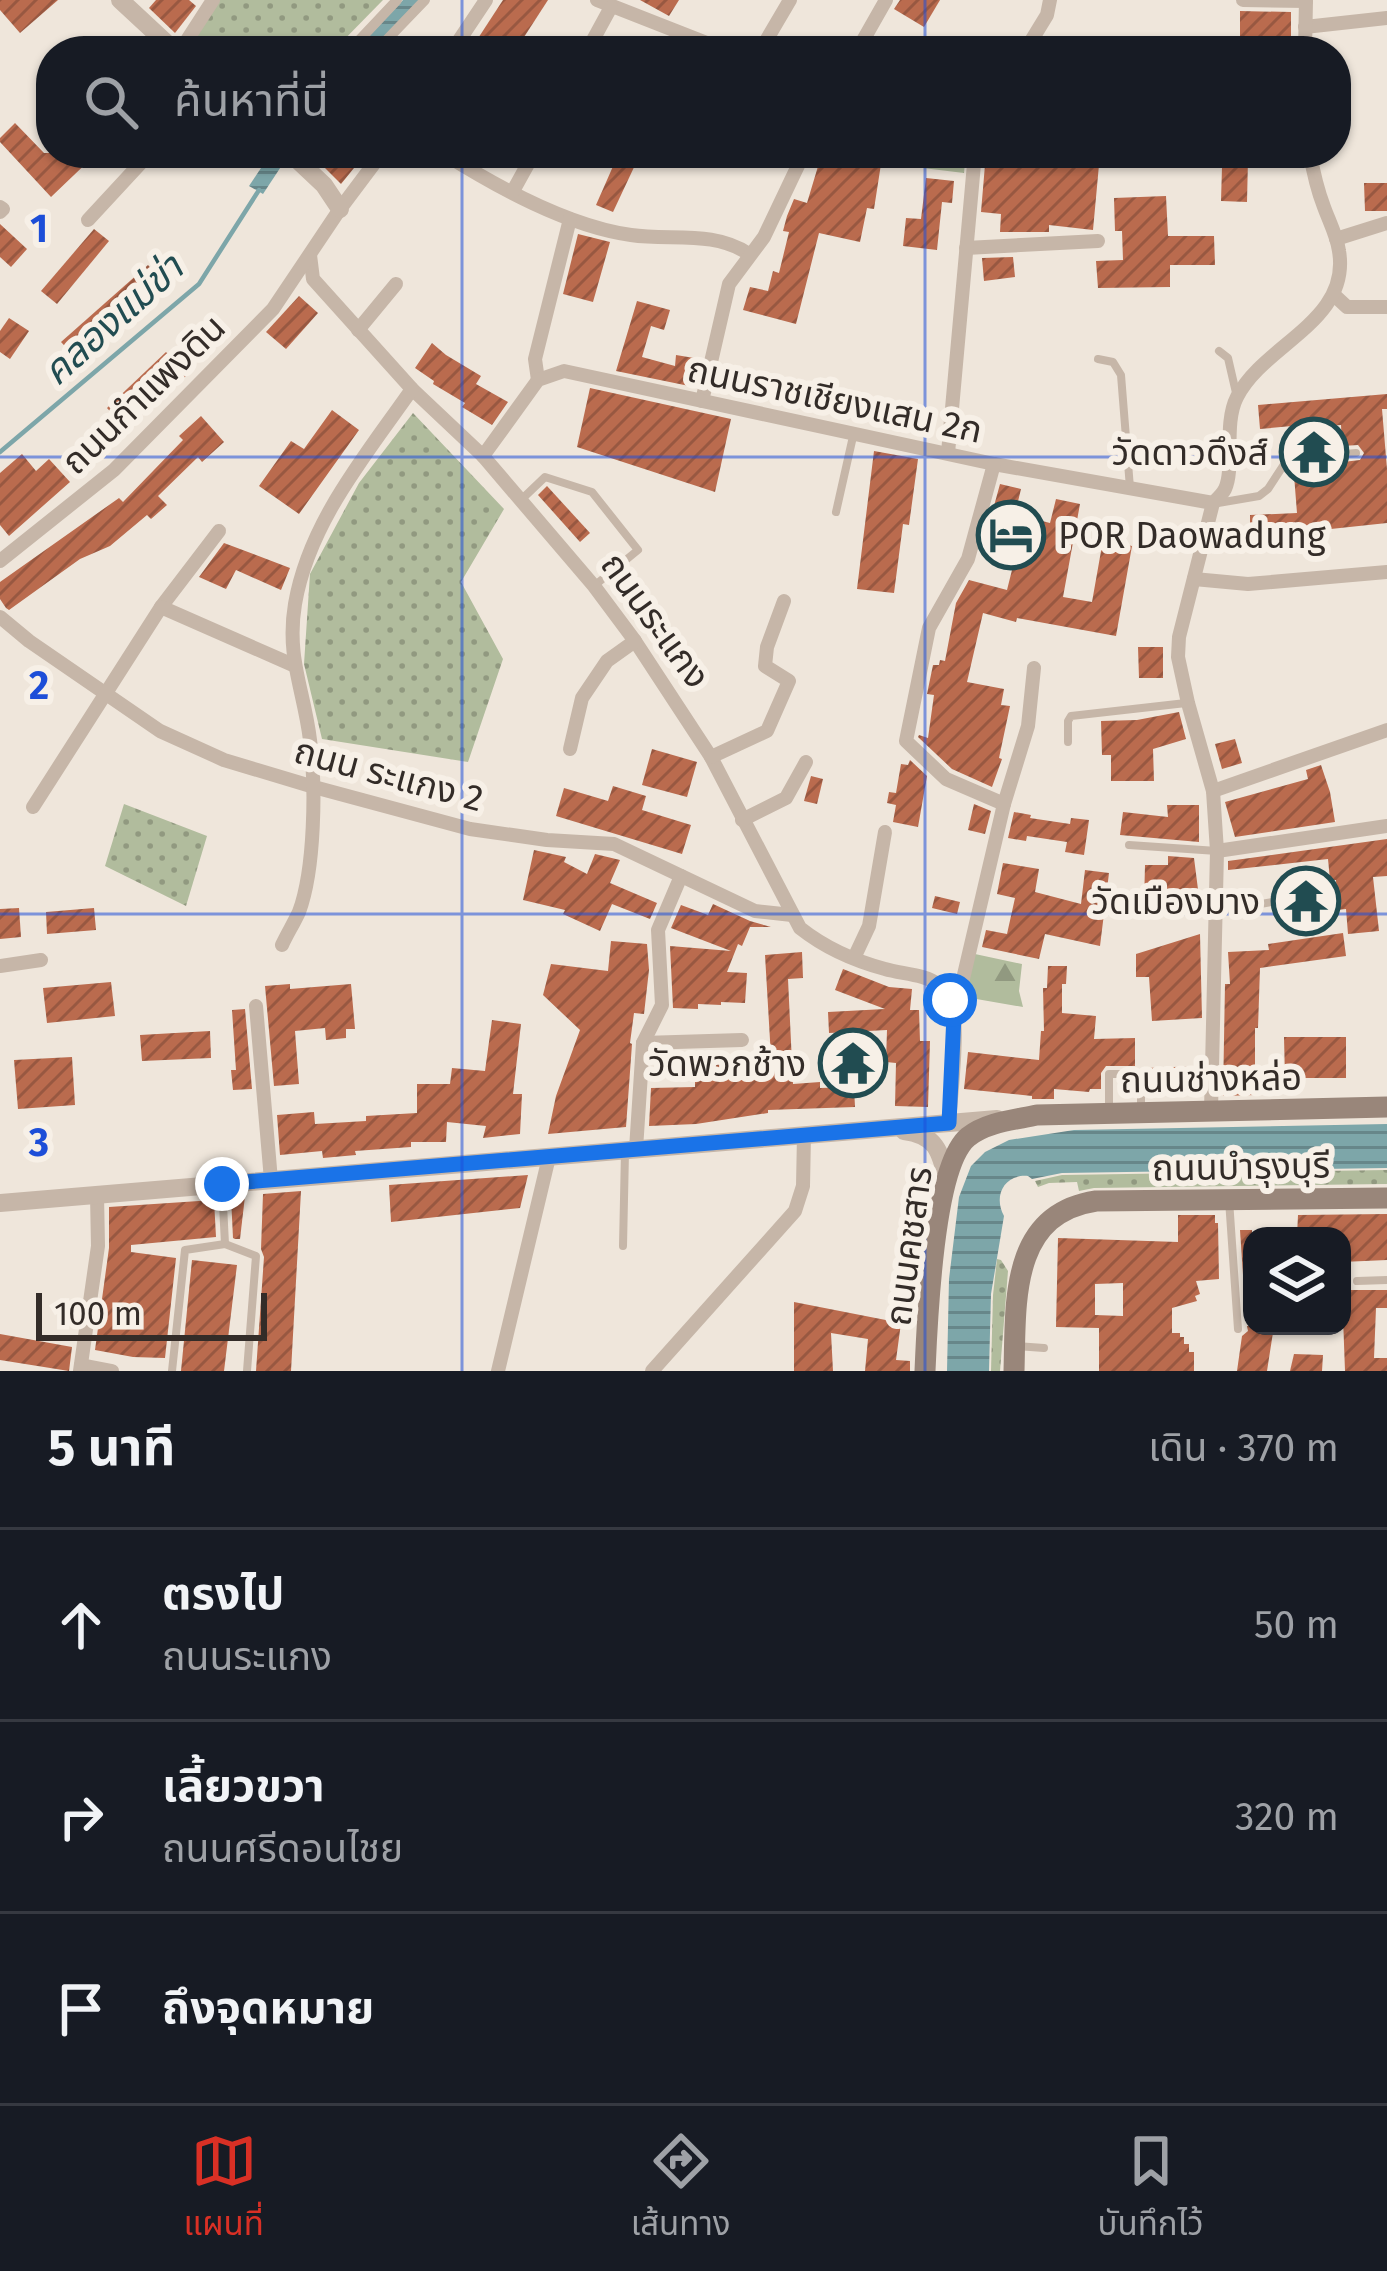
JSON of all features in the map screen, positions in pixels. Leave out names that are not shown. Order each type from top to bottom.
[{"type":"main road","name":"ถนนช่างหล่อ","points":[[1037,1115],[1387,1107]]},
{"type":"main road","name":"ถนนคชสาร","points":[[925,1371],[934,1259],[952,1159],[968,1137],[986,1126],[1037,1115]]},
{"type":"main road","name":"ถนนบำรุงบุรี","points":[[1015,1346],[1024,1256],[1055,1216],[1081,1203],[1387,1198]]},
{"type":"main road","points":[[1014,1371],[1015,1346]]},
{"type":"street","points":[[120,0],[161,36]]},
{"type":"street","points":[[188,36],[213,0]]},
{"type":"street","points":[[364,36],[398,0]]},
{"type":"street","points":[[390,36],[424,0]]},
{"type":"street","points":[[462,36],[486,0]]},
{"type":"street","points":[[631,14],[641,0]]},
{"type":"street","points":[[769,36],[790,0]]},
{"type":"street","points":[[866,36],[886,0]]},
{"type":"street","points":[[1034,36],[1050,0]]},
{"type":"street","points":[[1243,0],[1306,0],[1305,36]]},
{"type":"street","points":[[592,36],[604,3],[688,36]]},
{"type":"street","points":[[1305,27],[1387,18]]},
{"type":"street","points":[[88,220],[136,168]]},
{"type":"street","points":[[307,168],[340,209]]},
{"type":"street","points":[[310,255],[371,168]]},
{"type":"street","points":[[471,168],[570,219],[629,235],[719,239],[748,254]]},
{"type":"street","points":[[513,191],[526,168]]},
{"type":"street","points":[[702,401],[729,284],[764,237],[797,168]]},
{"type":"street","points":[[948,453],[974,168]]},
{"type":"street","points":[[1211,1111],[1214,791],[1188,703],[1178,657],[1179,637],[1213,503],[1226,488],[1231,414],[1237,397],[1334,295],[1340,265],[1336,239],[1314,168]]},
{"type":"street","points":[[484,456],[538,380],[535,358],[570,219]]},
{"type":"street","points":[[1336,239],[1387,223]]},
{"type":"street","points":[[966,248],[1098,241]]},
{"type":"street","name":"ถนนระแกง","points":[[310,255],[313,279],[412,389],[484,456],[594,586],[711,757],[800,928],[854,958],[939,985],[954,1015]]},
{"type":"street","name":"ถนนกำแพงดิน","points":[[0,561],[114,470],[170,416],[273,309],[310,255]]},
{"type":"street","points":[[358,330],[396,284]]},
{"type":"street","points":[[1334,295],[1347,307],[1387,307]]},
{"type":"street","name":"ถนนราชเชียงแสน 2ก","points":[[538,380],[563,371],[994,464],[1213,503]]},
{"type":"street","points":[[282,945],[299,911],[308,874],[314,787],[310,739],[293,665],[295,602],[315,539],[338,497],[412,389]]},
{"type":"street","points":[[994,464],[968,559],[929,628],[906,740],[946,779],[1004,804]]},
{"type":"street","points":[[33,807],[161,608],[219,531]]},
{"type":"street","points":[[1194,579],[1248,584],[1387,572]]},
{"type":"street","points":[[711,757],[767,731],[789,681],[765,667],[767,647],[784,601]]},
{"type":"street","points":[[161,608],[293,665]]},
{"type":"street","name":"ถนน ระแกง 2","points":[[0,617],[160,731],[224,760],[470,829],[614,844],[755,911],[792,915]]},
{"type":"street","points":[[570,749],[581,698],[607,661],[634,641]]},
{"type":"street","points":[[949,1123],[954,1015],[1004,804],[1028,726],[1034,668]]},
{"type":"street","points":[[1214,791],[1387,730]]},
{"type":"street","points":[[742,820],[786,798],[806,762]]},
{"type":"street","points":[[1217,851],[1387,826]]},
{"type":"street","points":[[854,958],[869,926],[885,832]]},
{"type":"street","points":[[631,1150],[643,1043],[662,1005],[658,931],[681,876]]},
{"type":"street","points":[[0,966],[41,960]]},
{"type":"street","points":[[256,1006],[271,1180]]},
{"type":"street","points":[[643,1043],[742,1040]]},
{"type":"street","points":[[0,1203],[1037,1115]]},
{"type":"street","points":[[888,1129],[928,1138],[939,1149],[947,1179]]},
{"type":"street","points":[[652,1371],[795,1211],[803,1186],[804,1135]]},
{"type":"street","points":[[498,1371],[549,1156]]},
{"type":"street","points":[[97,1195],[98,1246],[81,1368],[112,1371]]},
{"type":"lane","points":[[1219,351],[1228,358],[1237,397]]},
{"type":"lane","points":[[1098,359],[1113,362],[1121,375],[1130,490]]},
{"type":"lane","points":[[836,512],[854,432]]},
{"type":"lane","points":[[1213,503],[1259,496],[1283,466],[1300,458],[1355,453]]},
{"type":"lane","points":[[521,500],[544,477],[592,492],[638,550],[594,586]]},
{"type":"lane","points":[[1068,742],[1071,716],[1188,703]]},
{"type":"lane","points":[[1129,845],[1217,851]]},
{"type":"lane","points":[[1216,912],[1317,895]]},
{"type":"lane","points":[[1108,1114],[1109,1074],[1141,1074],[1141,1113]]},
{"type":"lane","points":[[623,1246],[631,1150]]},
{"type":"lane","points":[[222,1184],[225,1244]]},
{"type":"lane","points":[[1229,1199],[1238,1329]]},
{"type":"lane","points":[[172,1371],[185,1250],[225,1244],[256,1256],[247,1371]]},
{"type":"lane","points":[[1358,1281],[1387,1280]]},
{"type":"lane","points":[[1015,1346],[1044,1348]]},
{"type":"green space","points":[[219,0],[383,0],[348,36],[196,36]]},
{"type":"green space","points":[[923,168],[964,168],[964,173]]},
{"type":"green space","points":[[413,413],[504,509],[461,582],[503,659],[468,762],[322,739],[304,664],[310,574],[359,483]]},
{"type":"green space","points":[[124,804],[207,836],[186,906],[105,866]]},
{"type":"green space","points":[[975,954],[1022,964],[1019,991],[1023,1007],[965,997]]},
{"type":"green space","points":[[1387,1170],[1387,1184],[1079,1191],[1077,1182],[1038,1187],[1035,1181],[1062,1175]]},
{"type":"green space","points":[[997,1259],[1008,1271],[1000,1371],[991,1371],[993,1295]]},
{"type":"water","points":[[403,0],[422,0],[388,36],[369,36]]},
{"type":"water","points":[[261,168],[280,168],[263,194],[249,186]]},
{"type":"water","points":[[1387,1124],[1387,1168],[1062,1173],[1013,1179],[1000,1194],[1004,1216],[991,1294],[989,1371],[947,1371],[949,1279],[959,1197],[971,1166],[985,1152],[1009,1140],[1074,1130]]},
{"type":"building","points":[[0,0],[58,0],[20,33],[0,10]]},
{"type":"building","points":[[156,0],[189,0],[196,6],[175,33],[149,8]]},
{"type":"building","points":[[503,0],[548,0],[525,36],[480,36]]},
{"type":"building","points":[[640,0],[679,0],[669,16]]},
{"type":"building","points":[[900,0],[940,0],[924,27],[894,9]]},
{"type":"building","points":[[1240,11],[1291,12],[1291,36],[1240,36]]},
{"type":"building","points":[[15,123],[36,145],[36,168],[81,168],[51,197],[0,138]]},
{"type":"building","points":[[325,168],[354,168],[341,184]]},
{"type":"building","points":[[612,168],[634,168],[613,212],[596,205]]},
{"type":"building","points":[[818,168],[880,168],[874,209],[867,208],[860,242],[819,233],[796,324],[743,310],[750,287],[768,291],[773,271],[779,273],[789,232],[783,231],[794,199],[807,203]]},
{"type":"building","points":[[985,168],[1099,168],[1093,230],[1049,225],[1049,232],[1000,232],[1001,214],[981,212]]},
{"type":"building","points":[[1222,168],[1248,168],[1247,202],[1221,201]]},
{"type":"building","points":[[926,178],[954,181],[952,203],[942,202],[937,250],[903,246],[906,218],[921,219]]},
{"type":"building","points":[[1364,183],[1387,183],[1387,211],[1365,211]]},
{"type":"building","points":[[1166,196],[1168,236],[1214,236],[1215,265],[1170,265],[1170,287],[1098,288],[1096,261],[1123,260],[1122,231],[1115,231],[1114,198]]},
{"type":"building","points":[[0,224],[27,249],[11,267],[0,257]]},
{"type":"building","points":[[94,229],[109,241],[57,304],[41,291]]},
{"type":"building","points":[[578,234],[610,242],[593,302],[563,294]]},
{"type":"building","points":[[1013,257],[1015,277],[984,281],[982,258]]},
{"type":"building","points":[[148,265],[161,280],[75,357],[61,342]]},
{"type":"building","points":[[299,296],[318,313],[286,349],[266,332]]},
{"type":"building","points":[[637,301],[670,310],[664,330],[651,326],[642,357],[675,366],[676,355],[700,359],[694,387],[616,371]]},
{"type":"building","points":[[9,318],[29,331],[10,359],[0,352],[0,331]]},
{"type":"building","points":[[432,343],[481,376],[476,384],[508,402],[492,425],[415,368]]},
{"type":"building","points":[[166,352],[187,375],[126,429],[107,408]]},
{"type":"building","points":[[590,388],[731,419],[715,492],[577,447]]},
{"type":"building","points":[[1387,394],[1387,409],[1382,409],[1387,523],[1250,533],[1250,515],[1297,513],[1294,475],[1343,470],[1343,462],[1360,460],[1364,453],[1358,445],[1342,446],[1341,425],[1313,427],[1314,437],[1293,439],[1292,426],[1260,429],[1258,405]]},
{"type":"building","points":[[332,410],[359,430],[299,514],[259,486],[291,441],[304,449]]},
{"type":"building","points":[[201,416],[224,442],[202,462],[198,457],[158,496],[167,505],[110,546],[80,559],[6,608],[0,599],[0,582],[119,498],[123,502]]},
{"type":"building","points":[[874,451],[918,459],[894,593],[857,589]]},
{"type":"building","points":[[22,454],[36,471],[49,459],[70,482],[9,536],[0,525],[0,473]]},
{"type":"building","points":[[1000,484],[1021,489],[1015,514],[1050,523],[1056,499],[1080,504],[1063,597],[1092,602],[1103,540],[1132,546],[1116,636],[983,613],[967,682],[1004,689],[1001,705],[1010,706],[1002,759],[992,787],[952,769],[918,737],[928,738],[934,695],[927,694],[933,665],[945,661],[956,603],[969,580],[1007,590],[1015,558],[982,550]]},
{"type":"building","points":[[547,486],[590,533],[580,542],[538,495]]},
{"type":"building","points":[[224,543],[290,568],[281,590],[236,570],[226,589],[199,577]]},
{"type":"building","points":[[1138,647],[1163,647],[1163,678],[1139,678]]},
{"type":"building","points":[[1179,712],[1186,739],[1153,749],[1154,781],[1111,781],[1111,755],[1102,755],[1101,721]]},
{"type":"building","points":[[1235,739],[1242,763],[1222,769],[1215,744]]},
{"type":"building","points":[[652,749],[697,762],[687,797],[642,785]]},
{"type":"building","points":[[910,760],[927,776],[918,827],[893,822],[896,805],[887,803],[889,792],[896,793],[901,764],[908,765]]},
{"type":"building","points":[[1321,765],[1335,822],[1235,837],[1225,802],[1308,779],[1306,770]]},
{"type":"building","points":[[811,776],[823,779],[817,804],[804,801]]},
{"type":"building","points":[[613,786],[646,796],[642,810],[691,825],[682,854],[556,816],[564,788],[608,801]]},
{"type":"building","points":[[974,804],[991,811],[985,834],[968,830]]},
{"type":"building","points":[[1167,805],[1199,805],[1199,842],[1120,835],[1123,812],[1168,817]]},
{"type":"building","points":[[1014,812],[1070,824],[1071,818],[1089,820],[1084,855],[1065,852],[1067,842],[1008,838]]},
{"type":"building","points":[[1387,839],[1387,876],[1373,877],[1379,931],[1348,934],[1346,909],[1337,910],[1336,880],[1330,880],[1328,859],[1228,870],[1228,861]]},
{"type":"building","points":[[534,850],[566,857],[564,862],[587,874],[595,854],[620,860],[610,883],[657,903],[650,919],[612,904],[600,931],[563,914],[565,910],[523,900]]},
{"type":"building","points":[[1168,856],[1194,858],[1200,905],[1171,909],[1171,904],[1144,904],[1145,865],[1168,865]]},
{"type":"building","points":[[1003,863],[1039,869],[1035,892],[1081,904],[1085,870],[1109,873],[1100,946],[1045,934],[1039,959],[982,947],[986,930],[1007,934],[1015,898],[997,894]]},
{"type":"building","points":[[935,896],[960,902],[957,914],[932,908]]},
{"type":"building","points":[[713,904],[771,927],[750,927],[727,972],[747,973],[745,1003],[673,1008],[670,946],[731,951],[671,928],[681,905],[708,915]]},
{"type":"building","points":[[19,908],[21,937],[0,939],[0,909]]},
{"type":"building","points":[[94,908],[96,930],[47,934],[46,912]]},
{"type":"building","points":[[1343,933],[1346,956],[1260,968],[1255,1095],[1223,1096],[1228,952],[1269,950],[1268,944]]},
{"type":"building","points":[[1200,934],[1202,1018],[1152,1021],[1149,977],[1136,977],[1136,954]]},
{"type":"building","points":[[611,941],[647,944],[644,1014],[634,1013],[630,1043],[626,1127],[548,1134],[580,1030],[543,995],[551,964],[608,971]]},
{"type":"building","points":[[802,952],[803,978],[788,979],[793,1084],[854,1087],[855,1107],[768,1110],[696,1124],[649,1126],[651,1088],[695,1087],[695,1065],[771,1057],[765,955]]},
{"type":"building","points":[[1048,966],[1067,966],[1062,1013],[1096,1016],[1094,1039],[1135,1038],[1135,1066],[1106,1066],[1101,1089],[1054,1089],[1054,1099],[964,1089],[968,1052],[1039,1060]]},
{"type":"building","points":[[843,969],[889,987],[912,989],[910,1010],[919,1010],[920,1041],[930,1041],[928,1107],[895,1106],[896,1063],[886,1062],[887,1030],[829,1033],[828,1012],[885,1009],[835,990]]},
{"type":"building","points":[[111,982],[115,1016],[47,1023],[43,988]]},
{"type":"building","points":[[290,984],[290,989],[351,984],[355,1029],[346,1029],[346,1038],[326,1040],[325,1028],[295,1031],[299,1084],[274,1086],[265,986]]},
{"type":"building","points":[[245,1009],[252,1089],[233,1090],[232,1010]]},
{"type":"building","points":[[492,1020],[521,1024],[513,1094],[522,1094],[520,1134],[483,1138],[486,1126],[447,1122],[446,1142],[411,1142],[411,1147],[323,1158],[322,1151],[280,1155],[277,1115],[314,1112],[315,1124],[417,1113],[417,1084],[450,1084],[452,1068],[485,1071]]},
{"type":"building","points":[[210,1031],[211,1058],[142,1061],[140,1035]]},
{"type":"building","points":[[1284,1037],[1346,1037],[1346,1078],[1285,1078]]},
{"type":"building","points":[[72,1057],[75,1105],[18,1109],[14,1060]]},
{"type":"building","points":[[1201,1066],[1200,1092],[1150,1093],[1146,1068]]},
{"type":"building","points":[[528,1175],[520,1208],[391,1222],[389,1185]]},
{"type":"building","points":[[301,1191],[291,1371],[256,1371],[263,1194]]},
{"type":"building","points":[[245,1196],[240,1239],[235,1239],[231,1197]]},
{"type":"building","points":[[214,1200],[216,1237],[131,1245],[131,1252],[176,1258],[165,1358],[95,1350],[109,1248],[109,1207]]},
{"type":"building","points":[[1387,1214],[1387,1260],[1351,1262],[1351,1227],[1297,1227],[1298,1215]]},
{"type":"building","points":[[1178,1215],[1215,1215],[1219,1279],[1196,1281],[1197,1301],[1172,1308],[1172,1333],[1180,1333],[1189,1352],[1194,1352],[1194,1371],[1099,1371],[1099,1328],[1056,1327],[1058,1238],[1178,1242]],"holes":[[[1123,1283],[1123,1316],[1095,1315],[1095,1284]]]},
{"type":"building","points":[[192,1260],[237,1265],[224,1371],[181,1371]]},
{"type":"building","points":[[1351,1290],[1387,1290],[1387,1308],[1376,1308],[1374,1358],[1387,1358],[1387,1371],[1345,1371],[1344,1335],[1351,1335]]},
{"type":"building","points":[[794,1302],[901,1323],[896,1360],[910,1361],[910,1371],[865,1371],[868,1339],[831,1333],[833,1371],[794,1371]]},
{"type":"building","points":[[0,1334],[72,1347],[69,1371],[0,1360]]},
{"type":"building","points":[[1273,1335],[1267,1371],[1237,1371],[1242,1336]]},
{"type":"building","points":[[1294,1354],[1323,1355],[1322,1371],[1290,1371]]},
{"type":"waterway","name":"คลองแม่ข่า","points":[[0,452],[199,284],[259,190]]},
{"type":"place","name":"วัดดาวดึงส์","points":[[1314,452]]},
{"type":"place","name":"POR Daowadung","points":[[1011,535]]},
{"type":"place","name":"วัดเมืองมาง","points":[[1306,901]]},
{"type":"place","name":"วัดพวกช้าง","points":[[853,1063]]},
{"type":"route","points":[[222,1184],[949,1123],[954,1015],[950,1000]]}]
